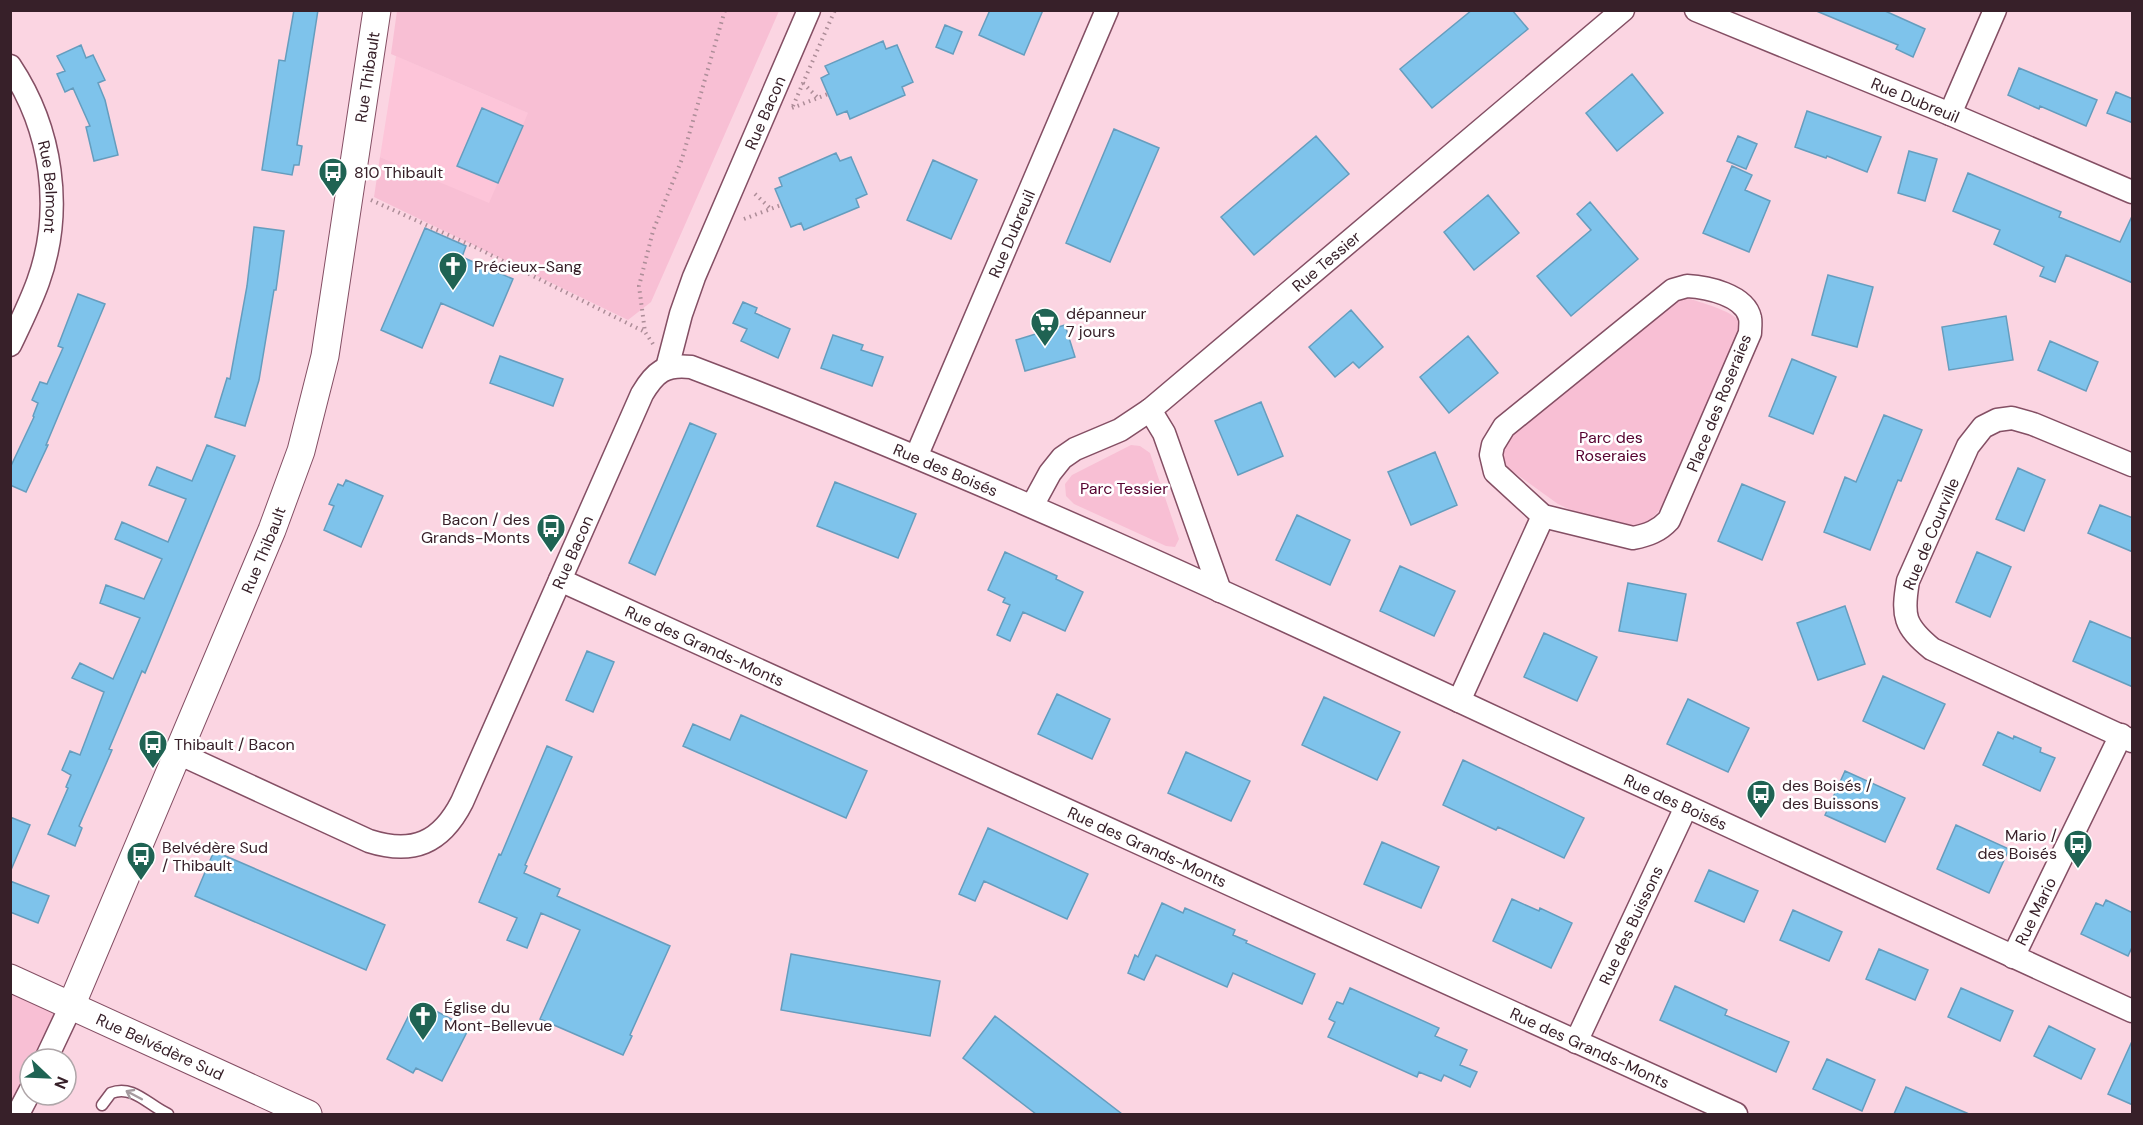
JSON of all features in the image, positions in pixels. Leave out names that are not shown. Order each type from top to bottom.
[{"type":"street","name":"Rue Thibault","points":[[52,1047],[285,498],[301,452],[325,356],[377,10]]},
{"type":"street","name":"Rue Bacon","points":[[178,753],[369,842],[390,848],[415,846],[436,836],[452,820],[462,802],[642,394],[650,381],[667,368],[694,277],[809,10]]},
{"type":"street","name":"Rue Dubreuil","points":[[916,458],[1107,10]]},
{"type":"street","name":"Rue Tessier","points":[[1032,506],[1050,473],[1062,458],[1075,449],[1120,430],[1150,410],[1623,10]]},
{"type":"street","name":"Rue Dubreuil","points":[[1696,10],[2133,192]]},
{"type":"street","points":[[1950,114],[1995,10]]},
{"type":"street","name":"Rue Belmont","points":[[10,66],[33,106],[43,135],[52,193],[47,252],[39,281],[10,345]]},
{"type":"street","name":"Place des Roseraies","points":[[1696,286],[1738,300],[1749,314],[1750,333],[1669,520],[1648,536],[1633,538],[1543,516],[1495,472],[1491,455],[1492,445],[1504,427],[1673,290],[1696,286]]},
{"type":"street","name":"Rue des Boisés","points":[[667,368],[690,367],[774,399],[1032,506],[2133,1011]]},
{"type":"street","points":[[1150,410],[1164,433],[1220,591]]},
{"type":"street","name":"Rue de Courville","points":[[2127,738],[1932,649],[1916,635],[1907,620],[1904,604],[1908,581],[1968,446],[1983,427],[1997,420],[2012,418],[2034,424],[2133,465]]},
{"type":"street","points":[[1459,701],[1543,516]]},
{"type":"street","name":"Rue des Grands-Monts","points":[[560,580],[1736,1114]]},
{"type":"street","name":"Rue Mario","points":[[2013,957],[2127,738]]},
{"type":"street","name":"Rue des Buissons","points":[[1576,1042],[1686,807]]},
{"type":"street","name":"Rue Belvédère Sud","points":[[10,978],[308,1114]]},
{"type":"lane","points":[[102,1105],[111,1093],[126,1090],[168,1114]]},
{"type":"path","points":[[667,368],[645,332],[639,286],[653,231],[682,159],[725,10]]},
{"type":"path","points":[[803,83],[818,98]]},
{"type":"path","points":[[792,108],[828,94]]},
{"type":"path","points":[[351,191],[477,248],[645,332]]},
{"type":"path","points":[[755,194],[771,209]]},
{"type":"path","points":[[744,219],[781,204]]},
{"type":"shaded area","points":[[396,56],[600,144],[561,235],[380,157]]},
{"type":"green space","points":[[397,11],[779,11],[651,302],[628,320],[374,197],[380,157],[489,203],[528,113],[391,54]]},
{"type":"green space","name":"Parc des Roseraies","points":[[1688,298],[1735,317],[1739,331],[1670,490],[1661,508],[1650,521],[1635,526],[1577,513],[1558,504],[1504,463],[1503,449],[1511,437],[1667,308],[1679,300]]},
{"type":"green space","name":"Parc Tessier","points":[[1131,445],[1140,446],[1150,453],[1179,539],[1175,547],[1166,546],[1074,504],[1066,496],[1065,484],[1072,475]]},
{"type":"green space","points":[[11,978],[71,1006],[52,1047],[18,1047],[18,1106],[11,1114]]},
{"type":"building","points":[[294,10],[318,10],[297,145],[302,146],[299,165],[294,165],[292,175],[262,170],[279,60],[285,61]]},
{"type":"building","points":[[990,10],[1043,10],[1024,55],[979,35]]},
{"type":"building","points":[[1472,10],[1512,10],[1528,29],[1432,108],[1400,69]]},
{"type":"building","points":[[1814,10],[1883,10],[1925,29],[1913,57],[1896,49],[1898,45]]},
{"type":"building","points":[[945,25],[962,32],[953,54],[936,47]]},
{"type":"building","points":[[883,41],[886,49],[897,45],[913,82],[902,87],[905,95],[850,119],[847,111],[837,115],[821,78],[829,74],[825,66]]},
{"type":"building","points":[[81,45],[86,58],[93,55],[105,80],[98,83],[105,100],[118,155],[94,161],[86,127],[90,126],[73,88],[65,92],[57,74],[65,71],[57,56]]},
{"type":"building","points":[[2019,68],[2097,100],[2086,126],[2008,95]]},
{"type":"building","points":[[1632,74],[1663,113],[1617,151],[1586,113]]},
{"type":"building","points":[[2116,92],[2133,99],[2133,123],[2107,113]]},
{"type":"building","points":[[482,108],[523,126],[498,183],[457,166]]},
{"type":"building","points":[[1807,111],[1881,137],[1867,172],[1827,156],[1826,158],[1795,147]]},
{"type":"building","points":[[1114,129],[1159,148],[1110,262],[1066,243]]},
{"type":"building","points":[[1316,136],[1349,174],[1254,255],[1221,217]]},
{"type":"building","points":[[1738,136],[1757,144],[1746,169],[1727,161]]},
{"type":"building","points":[[1909,151],[1937,159],[1925,201],[1898,193]]},
{"type":"building","points":[[836,153],[840,161],[851,157],[867,194],[856,199],[859,207],[804,230],[801,223],[791,227],[775,189],[782,186],[779,178]]},
{"type":"building","points":[[933,160],[977,180],[951,239],[907,220]]},
{"type":"building","points":[[1732,166],[1752,175],[1745,190],[1770,201],[1749,252],[1703,233]]},
{"type":"building","points":[[1968,173],[2061,212],[2059,217],[2120,242],[2133,214],[2133,283],[2066,255],[2055,282],[2040,276],[2044,267],[1994,244],[2000,230],[1953,211]]},
{"type":"building","points":[[1488,195],[1519,233],[1474,270],[1444,232]]},
{"type":"building","points":[[1590,202],[1638,259],[1571,316],[1537,276],[1591,230],[1577,214]]},
{"type":"building","points":[[254,227],[284,231],[276,290],[274,290],[259,380],[245,426],[215,417],[227,378],[230,379],[247,286]]},
{"type":"building","name":"Précieux-Sang","points":[[425,228],[466,246],[462,257],[513,279],[493,326],[441,303],[422,348],[381,330]]},
{"type":"building","points":[[1828,275],[1873,287],[1857,347],[1812,335]]},
{"type":"building","points":[[78,294],[105,304],[46,445],[48,445],[26,492],[10,485],[10,468],[34,417],[38,403],[32,400],[40,382],[47,384],[63,348],[58,346]]},
{"type":"building","points":[[743,302],[757,308],[755,313],[790,329],[778,358],[741,341],[747,329],[733,323]]},
{"type":"building","points":[[1351,310],[1383,347],[1359,368],[1353,362],[1335,377],[1309,347]]},
{"type":"building","points":[[2006,316],[2013,360],[1949,370],[1942,327]]},
{"type":"building","name":"dépanneur 7 jours","points":[[1065,325],[1075,357],[1025,371],[1016,340]]},
{"type":"building","points":[[833,335],[863,345],[861,350],[883,357],[872,386],[821,368]]},
{"type":"building","points":[[1468,336],[1498,373],[1449,413],[1420,377]]},
{"type":"building","points":[[2050,341],[2098,362],[2086,391],[2038,370]]},
{"type":"building","points":[[500,356],[563,379],[553,406],[490,383]]},
{"type":"building","points":[[1792,359],[1836,377],[1813,434],[1769,416]]},
{"type":"building","points":[[1261,402],[1283,456],[1238,475],[1215,421]]},
{"type":"building","points":[[1884,415],[1922,430],[1901,481],[1898,480],[1870,550],[1824,532],[1845,477],[1856,482]]},
{"type":"building","points":[[690,423],[716,434],[655,575],[629,563]]},
{"type":"building","points":[[207,445],[235,456],[145,673],[142,671],[109,749],[112,750],[79,826],[82,828],[75,846],[48,834],[68,788],[66,787],[71,775],[62,770],[70,751],[80,755],[104,692],[72,678],[80,663],[113,679],[140,618],[100,603],[106,585],[144,599],[162,559],[115,539],[122,522],[168,542],[186,499],[149,485],[157,467],[192,481]]},
{"type":"building","points":[[1435,452],[1457,505],[1411,525],[1388,472]]},
{"type":"building","points":[[2018,468],[2045,480],[2024,531],[1996,519]]},
{"type":"building","points":[[346,480],[383,496],[361,547],[324,530],[334,506],[329,504],[338,484],[343,486]]},
{"type":"building","points":[[835,482],[916,514],[898,558],[817,526]]},
{"type":"building","points":[[1742,484],[1785,502],[1762,560],[1718,541]]},
{"type":"building","points":[[2100,505],[2133,518],[2133,552],[2088,533]]},
{"type":"building","points":[[1297,515],[1350,540],[1330,585],[1276,560]]},
{"type":"building","points":[[1005,552],[1057,576],[1056,579],[1083,592],[1065,631],[1023,612],[1010,641],[997,635],[1010,605],[1003,602],[1005,598],[988,590]]},
{"type":"building","points":[[1977,552],[2011,567],[1990,617],[1956,602]]},
{"type":"building","points":[[1400,566],[1455,591],[1434,636],[1380,611]]},
{"type":"building","points":[[1628,583],[1686,594],[1677,641],[1619,631]]},
{"type":"building","points":[[1845,606],[1865,664],[1818,680],[1797,623]]},
{"type":"building","points":[[2090,621],[2133,639],[2133,687],[2073,661]]},
{"type":"building","points":[[1544,633],[1597,657],[1577,701],[1524,677]]},
{"type":"building","points":[[587,651],[614,662],[593,712],[566,700]]},
{"type":"building","points":[[1883,676],[1945,704],[1924,749],[1863,721]]},
{"type":"building","points":[[1057,694],[1110,719],[1092,759],[1038,734]]},
{"type":"building","points":[[1324,697],[1400,732],[1377,780],[1302,745]]},
{"type":"building","points":[[1688,699],[1749,728],[1728,772],[1667,744]]},
{"type":"building","points":[[741,715],[867,771],[846,818],[683,746],[693,724],[730,740]]},
{"type":"building","points":[[1998,732],[2013,739],[2014,736],[2041,748],[2040,752],[2055,758],[2040,791],[1983,765]]},
{"type":"building","points":[[547,746],[572,757],[525,865],[527,866],[524,873],[560,889],[557,896],[670,946],[623,1055],[540,1019],[580,930],[541,913],[527,948],[507,940],[517,918],[479,902]]},
{"type":"building","points":[[1186,752],[1250,781],[1231,821],[1168,793]]},
{"type":"building","points":[[1463,760],[1584,818],[1564,858],[1498,827],[1496,830],[1443,805]]},
{"type":"building","points":[[1845,771],[1905,798],[1885,842],[1825,815]]},
{"type":"building","points":[[10,817],[30,825],[11,870],[10,870]]},
{"type":"building","points":[[1956,825],[2009,849],[1989,893],[1937,869]]},
{"type":"building","points":[[988,828],[1088,874],[1067,919],[984,881],[975,901],[959,894]]},
{"type":"building","points":[[1382,842],[1439,867],[1421,908],[1364,884]]},
{"type":"building","points":[[214,851],[385,925],[366,970],[195,896]]},
{"type":"building","points":[[1709,870],[1758,891],[1744,922],[1695,901]]},
{"type":"building","points":[[10,881],[49,896],[38,923],[10,912]]},
{"type":"building","points":[[1512,899],[1539,911],[1540,908],[1572,923],[1551,968],[1493,941]]},
{"type":"building","points":[[2106,900],[2133,913],[2133,945],[2128,956],[2081,934],[2096,903],[2103,906]]},
{"type":"building","points":[[1162,903],[1183,913],[1185,908],[1235,930],[1233,935],[1247,941],[1246,943],[1315,974],[1302,1004],[1233,973],[1227,987],[1156,955],[1144,980],[1128,973],[1135,955],[1138,957]]},
{"type":"building","points":[[1793,910],[1842,932],[1829,961],[1780,940]]},
{"type":"building","points":[[1879,949],[1928,970],[1915,1000],[1866,979]]},
{"type":"building","points":[[791,954],[940,981],[930,1036],[781,1010]]},
{"type":"building","points":[[1675,986],[1727,1010],[1725,1015],[1789,1042],[1776,1072],[1660,1020]]},
{"type":"building","points":[[1350,988],[1439,1028],[1435,1036],[1467,1050],[1460,1065],[1477,1072],[1470,1087],[1444,1075],[1441,1081],[1419,1072],[1417,1077],[1328,1037],[1335,1022],[1329,1019],[1337,1002],[1343,1004]]},
{"type":"building","points":[[1961,988],[2013,1011],[2000,1041],[1948,1017]]},
{"type":"building","points":[[413,1007],[427,1014],[430,1008],[469,1028],[442,1081],[416,1068],[413,1073],[387,1059]]},
{"type":"building","points":[[995,1016],[1122,1114],[1036,1114],[963,1058]]},
{"type":"building","points":[[2049,1026],[2095,1049],[2081,1079],[2034,1056]]},
{"type":"building","points":[[2133,1039],[2133,1105],[2108,1094]]},
{"type":"building","points":[[1827,1059],[1875,1080],[1862,1111],[1813,1089]]},
{"type":"building","points":[[1906,1087],[1969,1114],[1894,1114]]},
{"type":"place","name":"810 Thibault","points":[[333,198]]},
{"type":"place","name":"Précieux-Sang","points":[[453,292]]},
{"type":"place","name":"dépanneur 7 jours","points":[[1045,348]]},
{"type":"place","name":"Bacon / des Grands-Monts","points":[[551,554]]},
{"type":"place","name":"Thibault / Bacon","points":[[153,770]]},
{"type":"place","name":"des Boisés / des Buissons","points":[[1761,820]]},
{"type":"place","name":"Mario / des Boisés","points":[[2078,870]]},
{"type":"place","name":"Belvédère Sud / Thibault","points":[[141,882]]},
{"type":"place","name":"Église du Mont-Bellevue","points":[[423,1042]]}]
